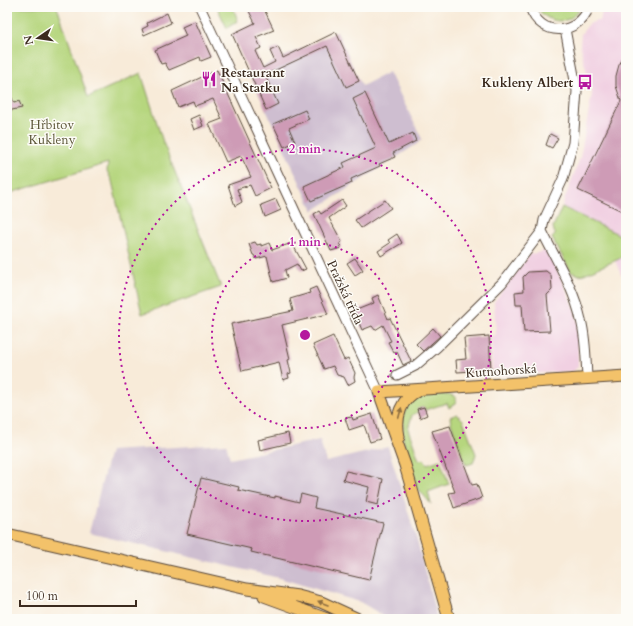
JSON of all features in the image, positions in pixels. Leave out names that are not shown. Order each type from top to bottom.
[{"type":"main road","name":"Kutnohorská","points":[[379,392],[626,376]]},
{"type":"main road","points":[[405,466],[398,426],[399,413],[403,404],[410,396],[427,389]]},
{"type":"main road","points":[[379,392],[405,466],[442,590],[449,619]]},
{"type":"main road","points":[[7,534],[247,589],[298,596],[321,602],[358,619]]},
{"type":"main road","points":[[247,589],[327,619]]},
{"type":"main road","points":[[442,590],[443,619]]},
{"type":"main road","points":[[442,590],[454,619]]},
{"type":"street","name":"Pražská třída","points":[[200,7],[379,392]]},
{"type":"street","points":[[530,7],[538,21],[555,29],[565,29],[580,22],[589,7]]},
{"type":"street","points":[[397,375],[415,366],[502,283],[542,230],[544,220],[563,179],[573,143],[577,91],[565,29]]},
{"type":"street","points":[[542,230],[558,259],[578,309],[583,329],[587,378]]},
{"type":"shaded area","points":[[603,7],[626,7],[626,273],[621,275],[601,227],[562,206],[580,158],[592,94],[580,45],[581,34],[588,25],[595,21],[600,21]]},
{"type":"shaded area","points":[[337,32],[362,86],[389,72],[422,139],[417,144],[313,211],[249,73]]},
{"type":"shaded area","points":[[543,250],[550,252],[575,311],[578,322],[578,366],[574,371],[493,376],[491,336],[496,335],[494,302],[530,254],[542,252]]},
{"type":"shaded area","points":[[320,440],[326,462],[388,447],[418,544],[437,619],[389,619],[360,602],[279,578],[89,533],[110,451],[226,444],[230,459]]},
{"type":"green space","name":"Hřbitov Kukleny","points":[[7,7],[57,7],[88,97],[141,73],[163,142],[221,287],[142,314],[112,181],[107,171],[108,163],[7,194]]},
{"type":"green space","points":[[217,7],[233,7],[238,21],[227,28]]},
{"type":"green space","points":[[537,7],[580,7],[571,18],[558,21],[546,17]]},
{"type":"green space","points":[[562,207],[622,236],[626,244],[625,254],[619,259],[584,274],[579,275],[571,272],[552,238],[555,235],[553,227]]},
{"type":"green space","points":[[449,394],[456,397],[456,403],[449,408],[447,403],[425,410],[424,407],[418,409],[418,412],[412,415],[408,429],[419,460],[424,459],[427,464],[440,460],[449,484],[428,492],[431,504],[417,487],[403,440],[403,416],[410,401],[416,398],[429,395]]},
{"type":"green space","points":[[457,414],[463,420],[476,454],[473,463],[466,465],[451,423],[450,417]]},
{"type":"building","points":[[247,7],[263,7],[274,30],[256,37],[261,48],[255,51],[263,68],[275,62],[270,51],[278,47],[283,58],[336,32],[359,81],[346,87],[327,46],[265,75],[278,104],[266,110],[232,34],[255,23]]},
{"type":"building","points":[[167,13],[171,23],[144,35],[142,29],[148,26],[147,23]]},
{"type":"building","points":[[195,21],[211,57],[201,61],[200,57],[169,70],[165,63],[161,64],[155,50],[186,36],[182,27]]},
{"type":"building","points":[[626,53],[626,213],[578,190],[621,101],[616,86],[616,76],[619,65]]},
{"type":"building","points":[[217,70],[271,188],[255,196],[250,185],[237,189],[242,202],[235,206],[228,185],[251,177],[241,156],[226,162],[209,124],[222,119],[213,99],[195,106],[193,101],[178,107],[172,91]]},
{"type":"building","points":[[7,87],[14,103],[19,101],[22,108],[7,111]]},
{"type":"building","points":[[365,93],[389,144],[413,133],[416,141],[393,153],[395,157],[379,164],[380,166],[351,179],[352,183],[311,201],[304,186],[345,167],[343,163],[376,148],[353,99]]},
{"type":"building","points":[[305,110],[309,119],[289,128],[295,142],[284,147],[273,124]]},
{"type":"building","points":[[199,115],[203,126],[194,130],[190,119]]},
{"type":"building","points":[[550,134],[558,138],[552,148],[546,145]]},
{"type":"building","points":[[276,199],[281,210],[265,217],[261,205]]},
{"type":"building","points":[[342,200],[346,206],[329,218],[342,242],[340,243],[341,248],[331,251],[314,214],[319,211],[321,214]]},
{"type":"building","points":[[385,200],[391,208],[361,228],[355,220]]},
{"type":"building","points":[[397,234],[402,243],[381,256],[378,251],[390,243],[388,240]]},
{"type":"building","points":[[255,242],[257,245],[261,244],[261,246],[269,243],[272,250],[292,243],[306,269],[301,271],[297,264],[285,270],[287,278],[273,282],[267,256],[256,259],[253,255],[249,244]]},
{"type":"building","points":[[355,258],[363,270],[355,275],[347,263]]},
{"type":"building","points":[[546,271],[551,275],[552,290],[547,295],[550,331],[524,332],[522,305],[516,305],[515,292],[524,291],[523,277],[528,272]]},
{"type":"building","points":[[316,287],[328,314],[282,325],[290,359],[288,360],[291,373],[288,374],[289,378],[283,380],[279,362],[242,371],[231,324],[293,311],[290,299],[310,293],[309,290]]},
{"type":"building","points":[[378,295],[388,319],[390,318],[411,361],[403,365],[397,352],[394,353],[388,342],[391,341],[383,325],[375,330],[372,326],[362,330],[354,311],[374,303],[372,298]]},
{"type":"building","points":[[433,328],[440,336],[423,351],[416,344]]},
{"type":"building","points":[[333,336],[344,360],[348,358],[355,373],[355,381],[348,385],[344,377],[337,375],[333,366],[324,369],[313,345]]},
{"type":"building","points":[[489,336],[491,370],[457,372],[456,360],[466,359],[464,338]]},
{"type":"building","points":[[424,407],[427,415],[420,418],[417,409]]},
{"type":"building","points":[[372,414],[380,439],[370,442],[364,425],[349,430],[345,418],[352,417],[353,420]]},
{"type":"building","points":[[450,426],[472,485],[477,484],[482,498],[454,508],[449,493],[455,492],[432,431]]},
{"type":"building","points":[[288,433],[290,443],[260,450],[258,440]]},
{"type":"building","points":[[346,471],[383,479],[378,505],[366,502],[369,487],[343,480]]},
{"type":"building","points":[[201,478],[239,487],[238,490],[275,498],[275,496],[299,502],[301,494],[316,498],[314,508],[383,523],[369,580],[251,552],[252,549],[187,534]]},
{"type":"place","name":"Restaurant Na Statku","points":[[209,79]]},
{"type":"place","name":"Kukleny Albert","points":[[585,82]]}]
